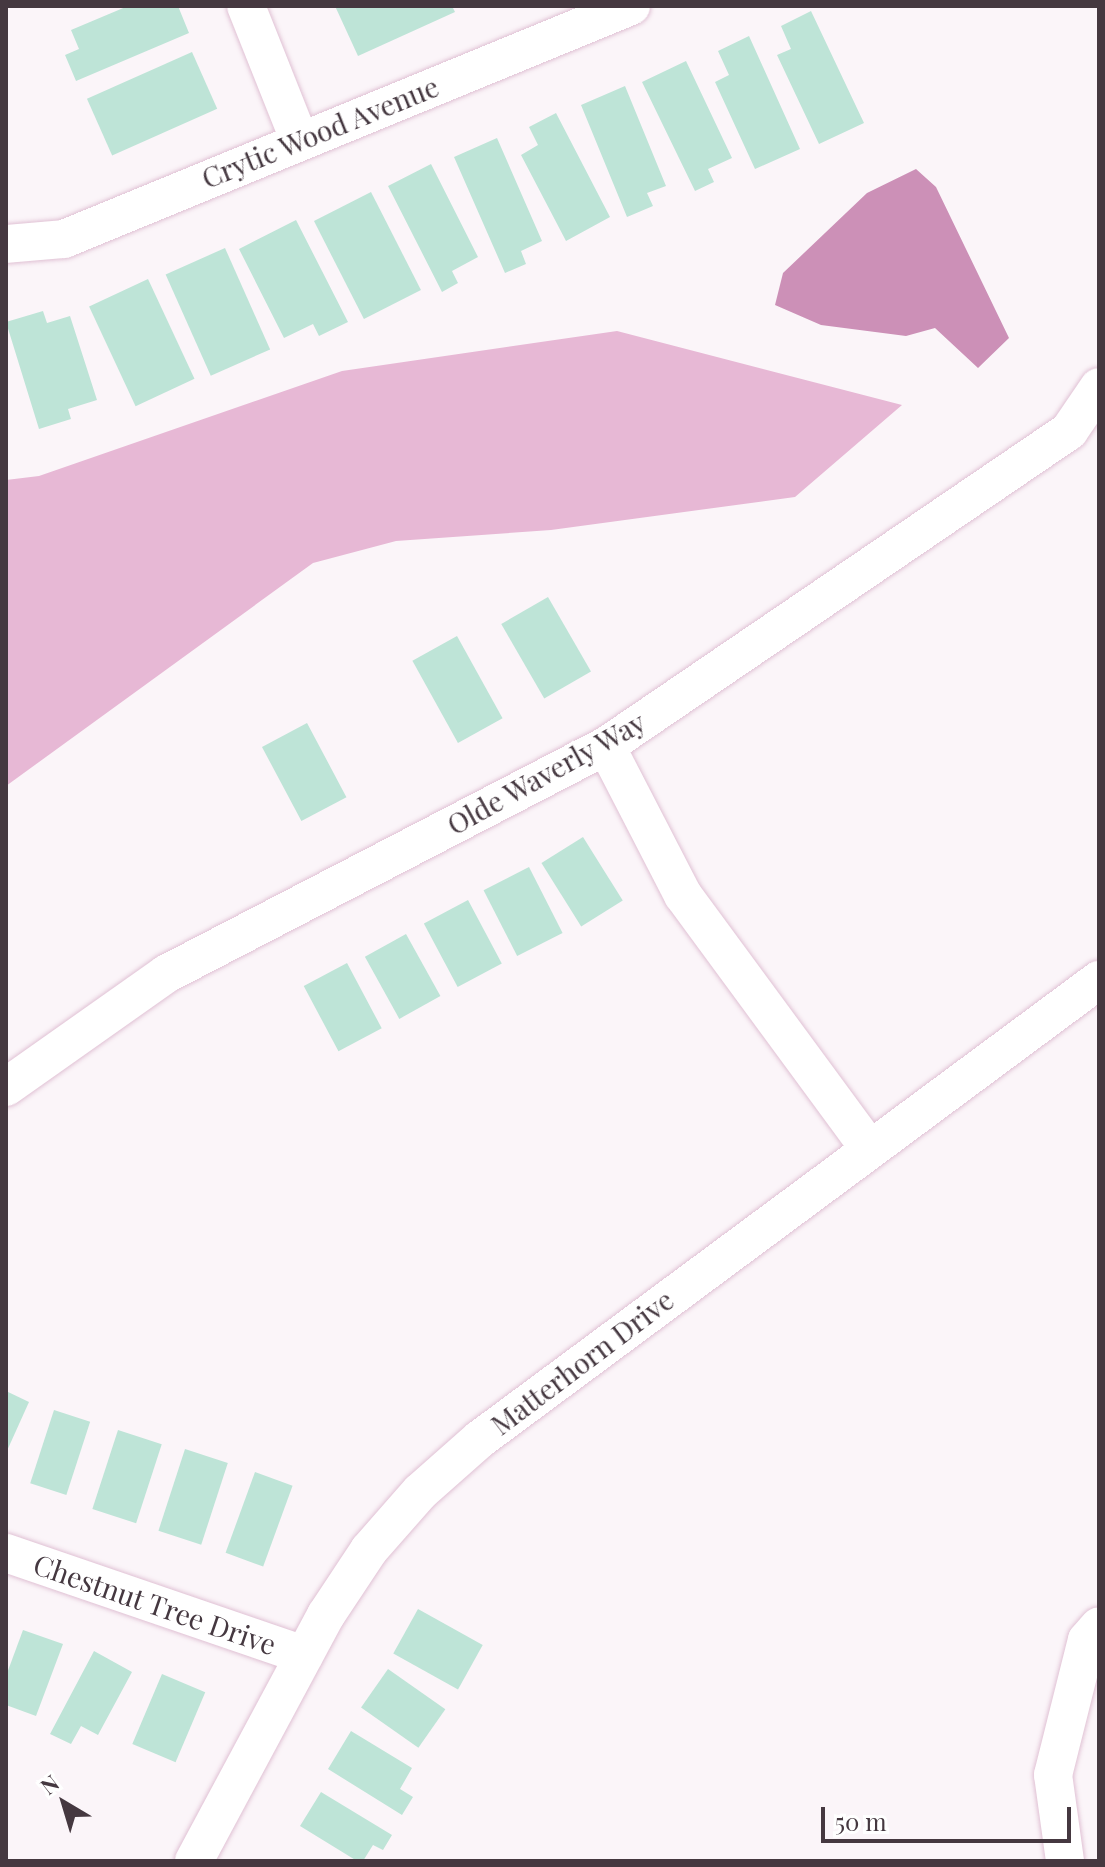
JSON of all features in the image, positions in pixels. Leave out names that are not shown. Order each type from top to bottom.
[{"type":"street","points":[[246,6],[299,139]]},
{"type":"street","name":"Crytic Wood Avenue","points":[[6,244],[64,239],[299,139],[631,6]]},
{"type":"street","name":"Olde Waverly Way","points":[[6,1087],[166,974],[606,746],[1084,429],[1099,387]]},
{"type":"street","points":[[606,746],[683,895],[868,1147]]},
{"type":"street","name":"Matterhorn Drive","points":[[194,1861],[304,1655],[369,1550],[451,1463],[868,1147],[1099,980]]},
{"type":"street","name":"Chestnut Tree Drive","points":[[6,1553],[304,1655]]},
{"type":"street","points":[[1065,1861],[1053,1775],[1087,1640],[1099,1626]]},
{"type":"shaded area","points":[[916,169],[936,187],[1009,338],[978,368],[935,328],[906,336],[821,325],[775,305],[783,273],[867,193]]},
{"type":"shaded area","points":[[617,331],[902,405],[795,497],[551,530],[396,541],[313,563],[6,786],[6,480],[39,476],[342,371]]},
{"type":"building","points":[[128,6],[178,6],[189,33],[76,81],[65,55],[79,49],[71,30]]},
{"type":"building","points":[[335,6],[452,6],[455,12],[358,56]]},
{"type":"building","points":[[811,11],[864,123],[819,144],[777,55],[791,49],[781,26]]},
{"type":"building","points":[[749,36],[800,149],[755,169],[715,82],[729,75],[718,51]]},
{"type":"building","points":[[192,52],[217,109],[112,155],[87,99]]},
{"type":"building","points":[[686,61],[732,158],[708,169],[714,182],[695,191],[642,82]]},
{"type":"building","points":[[625,86],[666,186],[647,193],[653,206],[627,217],[581,105]]},
{"type":"building","points":[[556,113],[610,217],[566,241],[521,155],[538,145],[529,127]]},
{"type":"building","points":[[497,138],[542,241],[521,251],[526,264],[505,273],[454,157]]},
{"type":"building","points":[[431,164],[478,257],[452,271],[458,283],[442,292],[388,186]]},
{"type":"building","points":[[371,192],[421,290],[364,319],[314,221]]},
{"type":"building","points":[[296,220],[348,322],[319,336],[313,324],[284,338],[239,249]]},
{"type":"building","points":[[225,248],[270,349],[211,376],[166,274]]},
{"type":"building","points":[[148,279],[194,379],[136,406],[89,306]]},
{"type":"building","points":[[43,311],[47,323],[70,316],[97,400],[68,409],[71,419],[39,429],[6,322]]},
{"type":"building","points":[[548,597],[591,671],[544,698],[501,624]]},
{"type":"building","points":[[457,636],[503,718],[458,743],[412,661]]},
{"type":"building","points":[[307,723],[346,797],[301,821],[262,747]]},
{"type":"building","points":[[583,837],[623,901],[581,927],[541,863]]},
{"type":"building","points":[[529,867],[563,933],[517,956],[484,890]]},
{"type":"building","points":[[468,900],[502,964],[458,987],[424,923]]},
{"type":"building","points":[[406,934],[440,996],[399,1019],[365,957]]},
{"type":"building","points":[[347,963],[382,1028],[338,1051],[304,986]]},
{"type":"building","points":[[6,1391],[29,1402],[6,1453]]},
{"type":"building","points":[[54,1410],[90,1422],[66,1495],[30,1483]]},
{"type":"building","points":[[118,1430],[162,1444],[136,1523],[92,1509]]},
{"type":"building","points":[[185,1449],[228,1463],[201,1545],[158,1531]]},
{"type":"building","points":[[255,1472],[293,1486],[263,1566],[226,1553]]},
{"type":"building","points":[[418,1609],[483,1645],[458,1689],[393,1654]]},
{"type":"building","points":[[23,1630],[63,1644],[36,1716],[6,1705],[6,1676]]},
{"type":"building","points":[[94,1651],[132,1672],[98,1735],[81,1726],[71,1744],[50,1734]]},
{"type":"building","points":[[388,1669],[445,1709],[418,1748],[361,1708]]},
{"type":"building","points":[[162,1674],[205,1692],[176,1762],[132,1744]]},
{"type":"building","points":[[351,1731],[412,1768],[400,1789],[413,1797],[402,1815],[328,1769]]},
{"type":"building","points":[[321,1792],[392,1835],[383,1850],[373,1845],[363,1861],[357,1861],[300,1826]]}]
